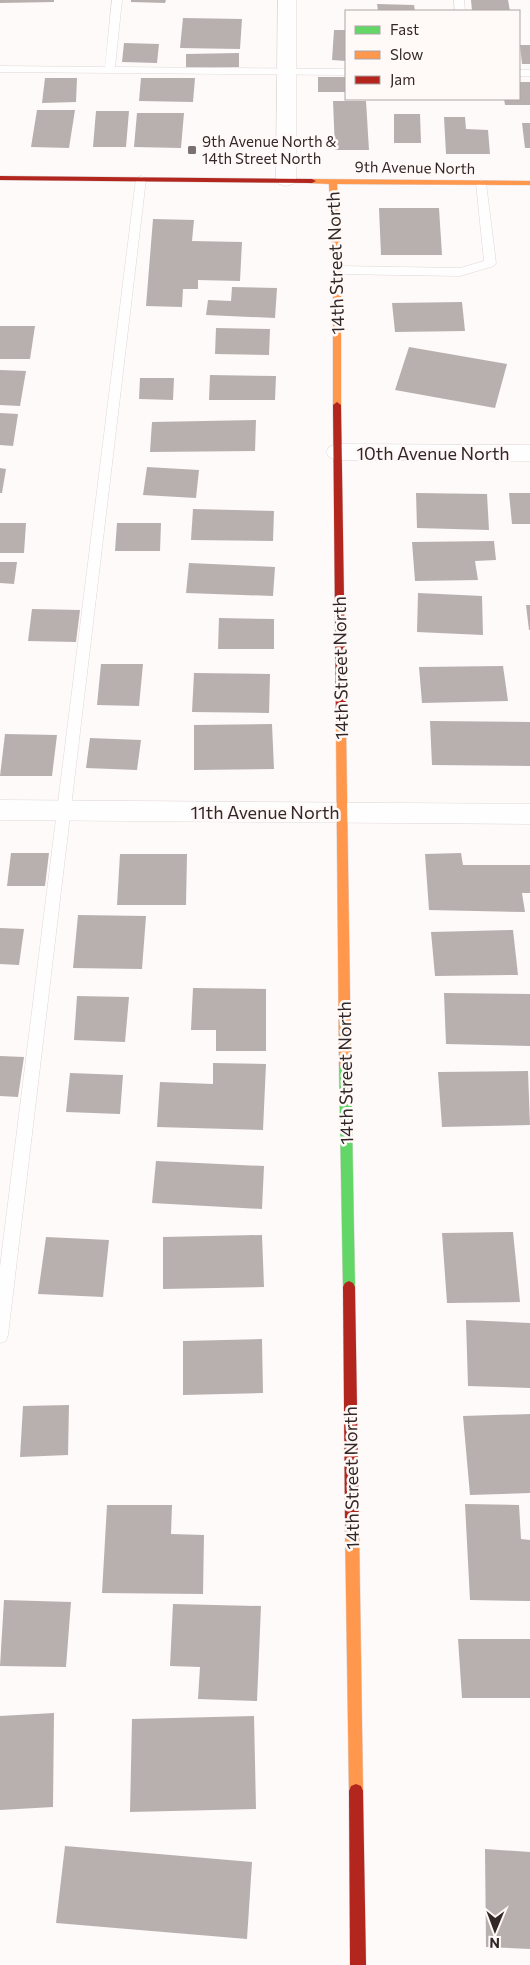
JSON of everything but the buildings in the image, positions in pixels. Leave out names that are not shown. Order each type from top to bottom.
[{"type":"street","points":[[286,180],[287,0]]},
{"type":"street","name":"9th Avenue North","points":[[0,178],[530,183]]},
{"type":"street","name":"14th Street North","points":[[333,180],[337,270],[337,452],[358,1965]]},
{"type":"street","name":"10th Avenue North","points":[[337,452],[530,453]]},
{"type":"street","name":"11th Avenue North","points":[[0,810],[530,814]]},
{"type":"lane","points":[[110,70],[117,0]]},
{"type":"lane","points":[[0,69],[345,72]]},
{"type":"lane","points":[[0,1335],[141,179]]},
{"type":"lane","points":[[337,270],[460,272],[490,263],[481,184]]},
{"type":"traffic: fast","points":[[345,1063],[349,1287]]},
{"type":"traffic: slow","points":[[312,181],[530,183]]},
{"type":"traffic: slow","points":[[333,181],[337,270],[337,405]]},
{"type":"traffic: slow","points":[[341,728],[345,1063]]},
{"type":"traffic: slow","points":[[352,1526],[356,1791]]},
{"type":"traffic: jam","points":[[0,178],[312,181]]},
{"type":"traffic: jam","points":[[337,405],[341,728]]},
{"type":"traffic: jam","points":[[349,1287],[352,1526]]},
{"type":"traffic: jam","points":[[356,1791],[358,1965]]},
{"type":"place","name":"9th Avenue North & 14th Street North","points":[[192,150]]}]
